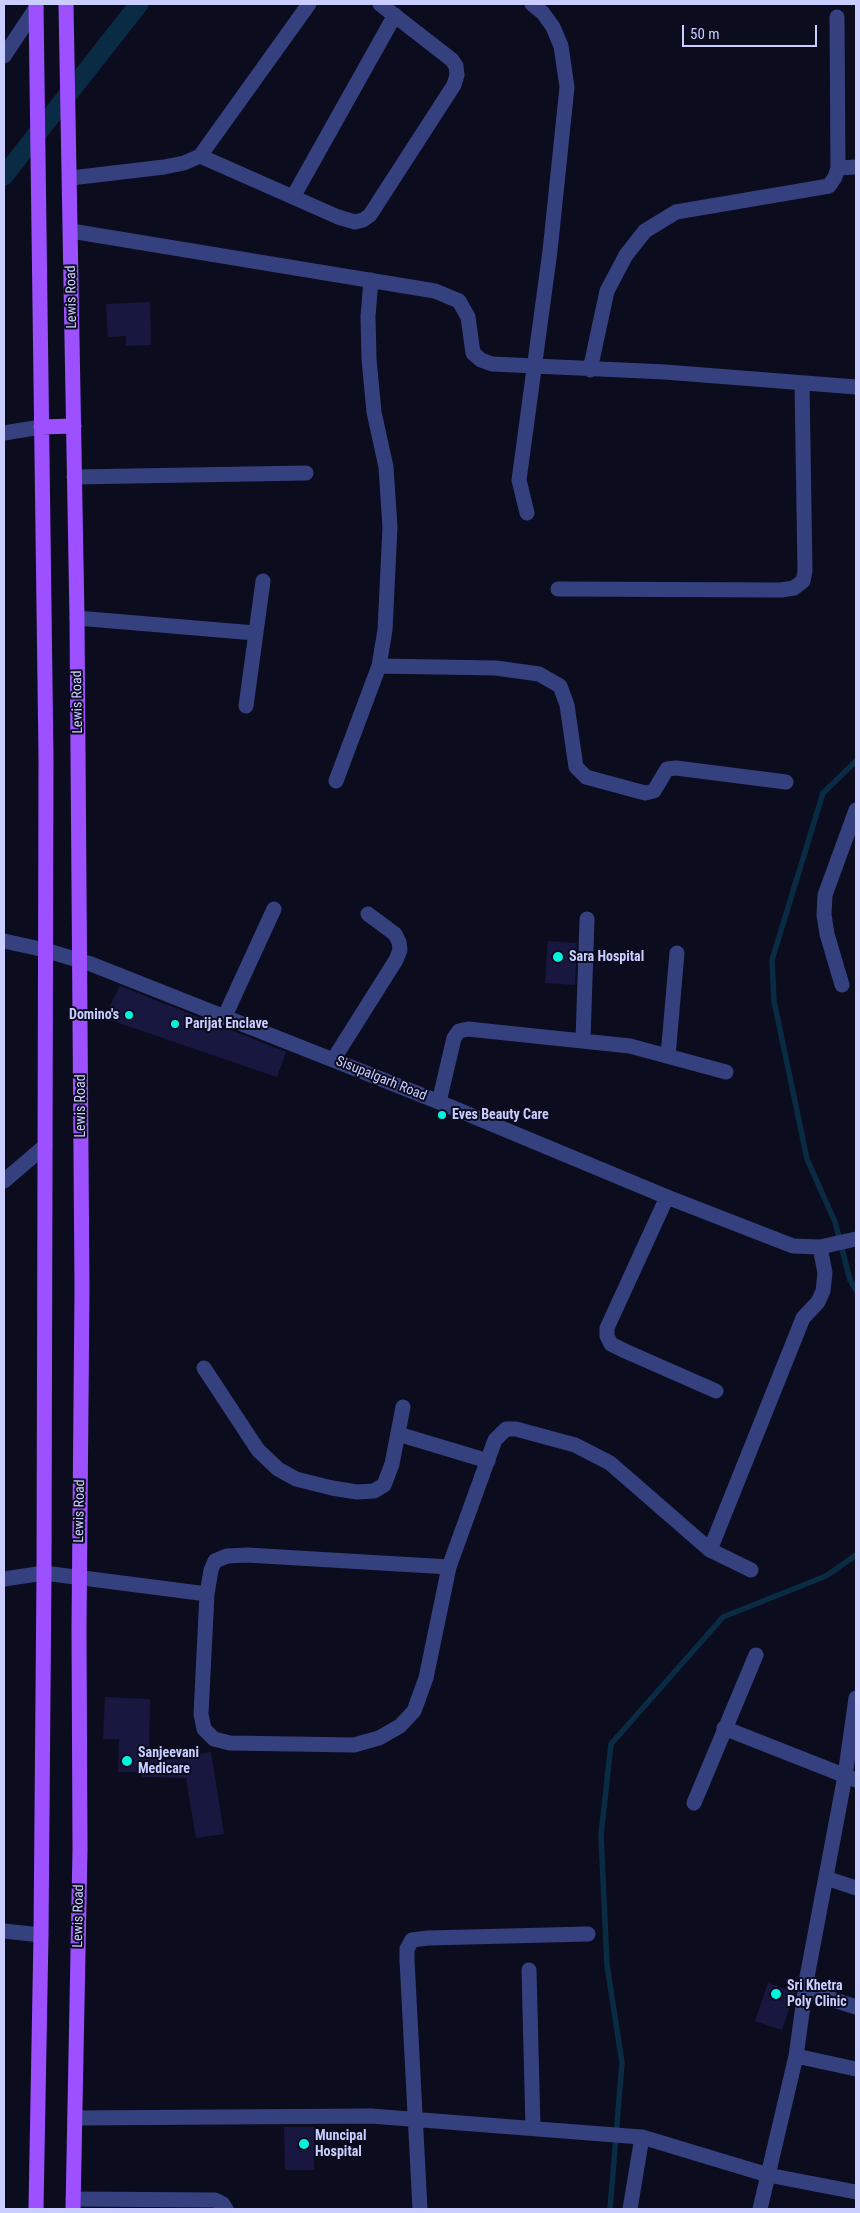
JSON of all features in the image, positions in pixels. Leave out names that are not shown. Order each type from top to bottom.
[{"type":"main road","name":"Lewis Road","points":[[66,4],[71,178],[77,618],[82,1299],[80,1850],[73,2204]]},
{"type":"main road","points":[[36,6],[45,601],[42,1935],[36,2209]]},
{"type":"main road","points":[[41,427],[74,426]]},
{"type":"street","points":[[71,178],[164,167],[184,163],[200,156],[309,4]]},
{"type":"street","points":[[200,156],[338,217],[356,222],[370,215],[454,84],[456,66],[452,60],[380,4]]},
{"type":"street","points":[[526,514],[519,480],[535,367],[567,87],[561,46],[553,27],[543,13],[532,4]]},
{"type":"street","points":[[4,56],[36,6]]},
{"type":"street","points":[[293,197],[395,15]]},
{"type":"street","points":[[590,370],[607,290],[626,255],[645,231],[676,212],[829,186],[836,177],[838,168],[837,17]]},
{"type":"street","points":[[838,168],[856,167]]},
{"type":"street","points":[[71,232],[435,290],[459,301],[468,317],[473,352],[481,360],[492,364],[665,372],[856,387]]},
{"type":"street","points":[[336,781],[379,666],[385,630],[390,528],[386,467],[374,412],[369,359],[368,316],[371,280]]},
{"type":"street","points":[[558,589],[781,590],[794,588],[802,582],[805,571],[802,384]]},
{"type":"street","points":[[4,434],[41,427]]},
{"type":"street","points":[[74,477],[306,473]]},
{"type":"street","points":[[246,706],[263,582]]},
{"type":"street","points":[[77,618],[255,633]]},
{"type":"street","points":[[379,666],[486,668],[539,674],[560,686],[566,705],[576,767],[586,777],[645,793],[654,791],[667,769],[676,768],[786,782]]},
{"type":"street","points":[[842,985],[824,915],[824,895],[856,810]]},
{"type":"street","points":[[224,1018],[274,909]]},
{"type":"street","points":[[333,1060],[396,960],[400,950],[395,934],[368,914]]},
{"type":"street","points":[[582,1040],[587,920]]},
{"type":"street","name":"Sisupalgarh Road","points":[[4,941],[80,960],[439,1102],[667,1197],[793,1246],[824,1246],[853,1240]]},
{"type":"street","points":[[668,1056],[677,953]]},
{"type":"street","points":[[439,1102],[454,1038],[459,1031],[478,1029],[630,1046],[726,1072]]},
{"type":"street","points":[[4,1181],[45,1146]]},
{"type":"street","points":[[667,1197],[607,1328],[607,1336],[611,1344],[716,1391]]},
{"type":"street","points":[[710,1550],[803,1318],[818,1302],[823,1291],[825,1273],[824,1246]]},
{"type":"street","points":[[204,1368],[258,1450],[278,1469],[296,1479],[357,1492],[374,1491],[384,1485],[392,1464],[403,1407]]},
{"type":"street","points":[[449,1567],[227,1556],[215,1561],[211,1570],[207,1594],[201,1714],[204,1729],[214,1739],[230,1743],[354,1745],[386,1734],[400,1726],[414,1711],[426,1678],[449,1567],[495,1440],[506,1429],[516,1429],[575,1445],[610,1463],[710,1550],[751,1570]]},
{"type":"street","points":[[398,1434],[488,1460]]},
{"type":"street","points":[[4,1579],[44,1573],[207,1594]]},
{"type":"street","points":[[694,1803],[756,1655]]},
{"type":"street","points":[[760,2209],[796,2056],[826,1878],[851,1778],[856,1698]]},
{"type":"street","points":[[724,1728],[851,1778]]},
{"type":"street","points":[[826,1878],[856,1888]]},
{"type":"street","points":[[4,1931],[42,1935]]},
{"type":"street","points":[[420,2209],[407,1960],[407,1949],[412,1940],[588,1934]]},
{"type":"street","points":[[529,1970],[533,2128]]},
{"type":"street","points":[[806,1991],[856,2007]]},
{"type":"street","points":[[796,2056],[856,2069]]},
{"type":"street","points":[[75,2118],[371,2116],[635,2137],[768,2175],[856,2192]]},
{"type":"street","points":[[630,2209],[635,2137]]},
{"type":"street","points":[[73,2204],[215,2200],[223,2204],[226,2209]]},
{"type":"building","points":[[150,302],[151,345],[126,346],[126,336],[108,337],[106,304]]},
{"type":"building","points":[[548,941],[577,943],[575,985],[545,983]]},
{"type":"building","name":"Parijat Enclave","points":[[120,986],[286,1052],[277,1077],[104,1018]]},
{"type":"building","points":[[105,1697],[150,1699],[149,1752],[165,1752],[165,1760],[211,1752],[224,1834],[196,1838],[186,1778],[142,1777],[142,1772],[118,1772],[119,1739],[103,1739]]},
{"type":"building","points":[[768,1983],[795,1992],[782,2030],[755,2021]]},
{"type":"building","points":[[284,2127],[314,2127],[314,2170],[285,2170]]},
{"type":"waterway","points":[[4,176],[139,4]]},
{"type":"waterway","points":[[856,761],[823,793],[772,960],[774,1001],[807,1159],[835,1222],[850,1280],[856,1290]]},
{"type":"waterway","points":[[610,2209],[622,2063],[607,1965],[601,1835],[611,1744],[723,1617],[826,1576],[856,1555]]},
{"type":"place","name":"Sara Hospital","points":[[558,957]]},
{"type":"place","name":"Domino's","points":[[129,1015]]},
{"type":"place","name":"Parijat Enclave","points":[[175,1024]]},
{"type":"place","name":"Eves Beauty Care","points":[[442,1115]]},
{"type":"place","name":"Sanjeevani Medicare","points":[[127,1761]]},
{"type":"place","name":"Sri Khetra Poly Clinic","points":[[776,1994]]},
{"type":"place","name":"Muncipal Hospital","points":[[304,2144]]}]
